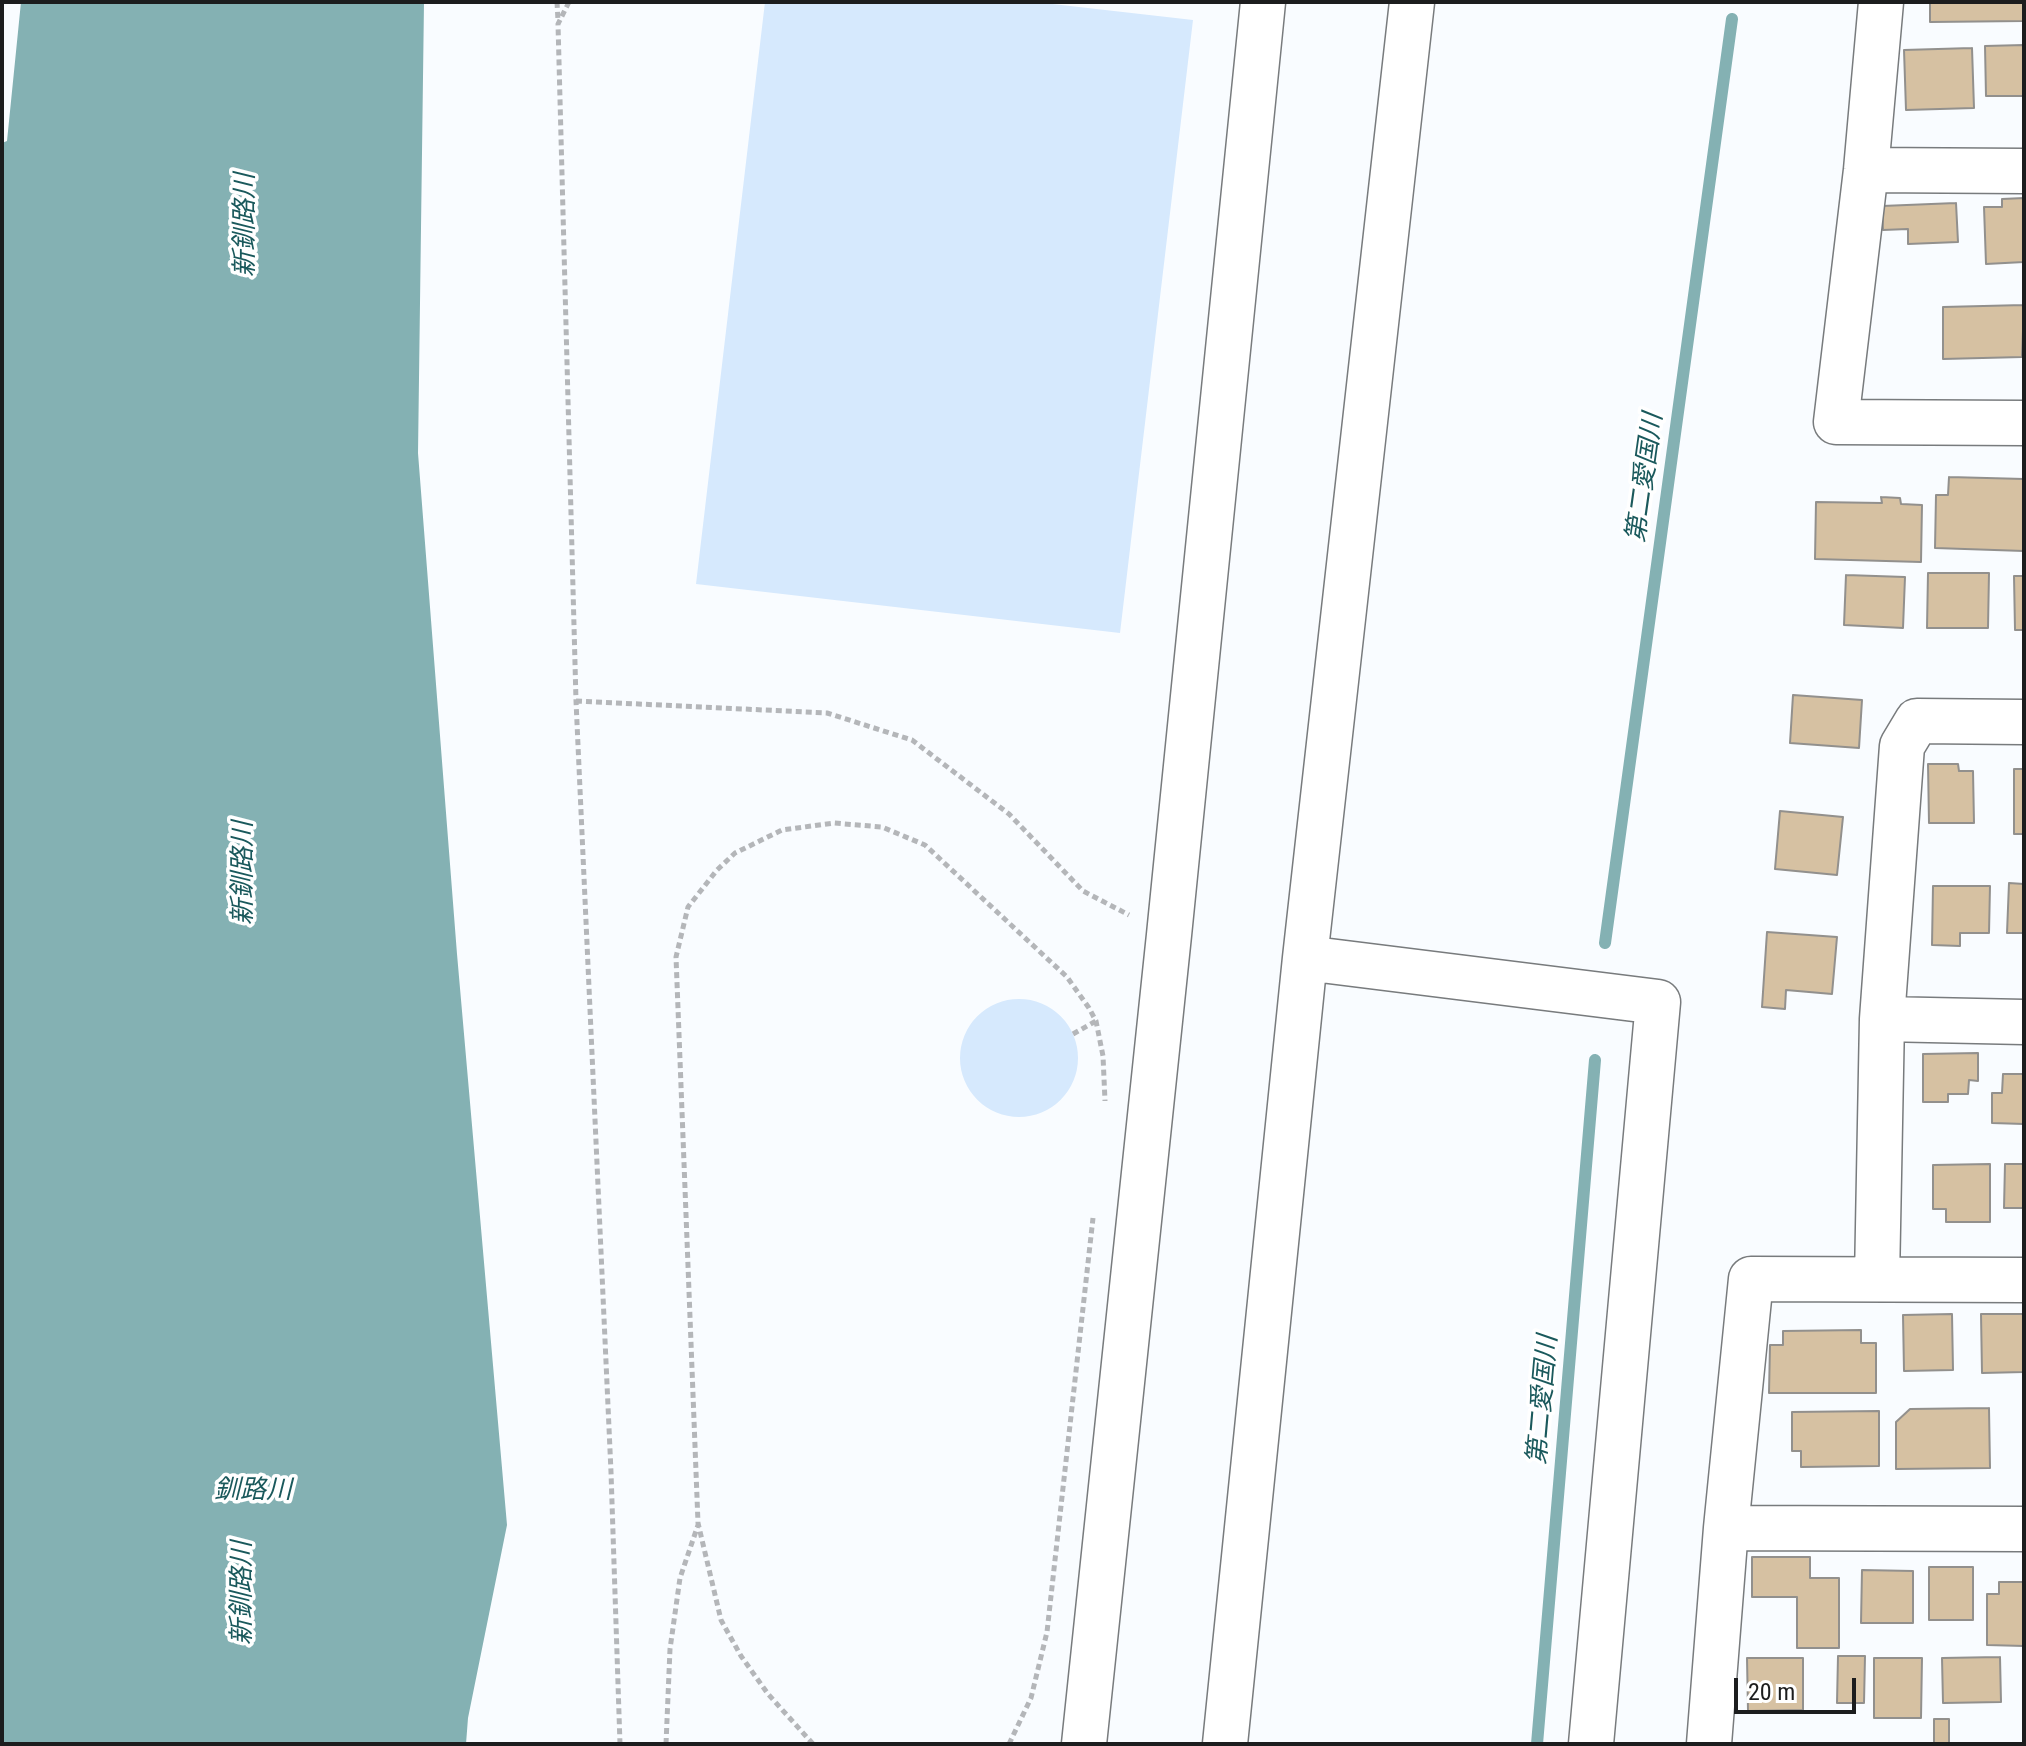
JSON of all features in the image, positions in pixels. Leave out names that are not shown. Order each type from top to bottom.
[{"type":"street","points":[[1084,1744],[1263,2]]},
{"type":"street","points":[[1225,1744],[1305,958],[1412,2]]},
{"type":"street","points":[[1881,2],[1866,170],[1836,422],[2024,423]]},
{"type":"street","points":[[1866,170],[2024,171]]},
{"type":"street","points":[[1877,1279],[1882,1019],[1902,746],[1917,721],[2024,722]]},
{"type":"street","points":[[1305,958],[1658,1002],[1591,1744]]},
{"type":"street","points":[[1882,1019],[2024,1022]]},
{"type":"street","points":[[1709,1744],[1726,1528],[1751,1279],[2024,1280]]},
{"type":"street","points":[[1726,1528],[2024,1529]]},
{"type":"path","points":[[557,2],[576,701],[611,1472],[620,1744]]},
{"type":"path","points":[[558,24],[569,2]]},
{"type":"path","points":[[576,701],[827,713],[912,740],[1009,814],[1083,891],[1169,935]]},
{"type":"path","points":[[813,1744],[768,1694],[741,1656],[721,1620],[698,1523],[676,957],[688,907],[717,870],[735,853],[782,830],[834,823],[882,827],[925,845],[1067,977],[1096,1021],[1103,1056],[1105,1102]]},
{"type":"path","points":[[1073,1034],[1096,1021]]},
{"type":"path","points":[[1009,1744],[1031,1698],[1047,1632],[1093,1211]]},
{"type":"path","points":[[666,1744],[670,1649],[680,1578],[698,1523]]},
{"type":"shaded area","points":[[765,2],[1035,2],[1193,20],[1120,633],[696,584]]},
{"type":"shaded area","points":[[1019,999],[1052,1009],[1068,1025],[1078,1058],[1068,1091],[1052,1107],[1019,1117],[986,1107],[970,1091],[960,1058],[970,1025],[986,1009]]},
{"type":"water","name":"釧路川","points":[[21,2],[424,2],[418,453],[457,954],[507,1525],[468,1718],[466,1744],[2,1744],[2,143],[7,141]]},
{"type":"building","points":[[1930,2],[2024,2],[2024,21],[1930,22]]},
{"type":"building","points":[[2024,45],[2024,96],[1986,96],[1985,46]]},
{"type":"building","points":[[1972,48],[1974,108],[1906,110],[1904,50]]},
{"type":"building","points":[[2024,198],[2024,262],[1986,264],[1984,207],[2002,207],[2002,199]]},
{"type":"building","points":[[1956,203],[1958,242],[1908,244],[1908,229],[1883,230],[1882,206]]},
{"type":"building","points":[[2024,305],[2022,357],[1943,359],[1943,307]]},
{"type":"building","points":[[1949,477],[2024,479],[2024,551],[1935,548],[1936,495],[1948,495]]},
{"type":"building","points":[[1881,497],[1900,498],[1901,504],[1922,505],[1921,562],[1815,559],[1816,502],[1882,503]]},
{"type":"building","points":[[1928,573],[1989,573],[1988,628],[1927,628]]},
{"type":"building","points":[[1846,575],[1905,577],[1903,628],[1844,625]]},
{"type":"building","points":[[2014,576],[2024,576],[2024,630],[2015,630]]},
{"type":"building","points":[[1793,695],[1862,700],[1859,748],[1790,743]]},
{"type":"building","points":[[1928,764],[1958,764],[1959,771],[1973,771],[1974,823],[1929,823]]},
{"type":"building","points":[[2014,769],[2024,769],[2024,834],[2014,834]]},
{"type":"building","points":[[1780,811],[1843,817],[1837,875],[1775,869]]},
{"type":"building","points":[[2009,883],[2024,884],[2024,933],[2007,933]]},
{"type":"building","points":[[1933,886],[1990,886],[1989,933],[1960,933],[1960,946],[1932,945]]},
{"type":"building","points":[[1767,932],[1837,937],[1832,994],[1786,990],[1785,1009],[1762,1007]]},
{"type":"building","points":[[1978,1053],[1978,1081],[1969,1080],[1968,1094],[1948,1094],[1948,1102],[1923,1102],[1923,1054]]},
{"type":"building","points":[[2003,1074],[2024,1074],[2024,1124],[1992,1123],[1992,1093],[2002,1093]]},
{"type":"building","points":[[1990,1164],[1990,1222],[1946,1222],[1946,1209],[1933,1209],[1933,1165]]},
{"type":"building","points":[[2005,1164],[2024,1164],[2024,1208],[2004,1208]]},
{"type":"building","points":[[1952,1314],[1953,1370],[1904,1371],[1903,1315]]},
{"type":"building","points":[[1981,1314],[2024,1314],[2024,1372],[1982,1373]]},
{"type":"building","points":[[1861,1330],[1861,1343],[1876,1343],[1876,1393],[1769,1393],[1770,1345],[1783,1345],[1783,1331]]},
{"type":"building","points":[[1989,1408],[1990,1468],[1896,1469],[1896,1422],[1910,1409]]},
{"type":"building","points":[[1879,1411],[1879,1466],[1801,1467],[1801,1451],[1792,1451],[1792,1412]]},
{"type":"building","points":[[1752,1557],[1810,1557],[1810,1578],[1839,1578],[1839,1648],[1797,1648],[1797,1597],[1752,1597]]},
{"type":"building","points":[[1929,1567],[1973,1567],[1973,1620],[1929,1620]]},
{"type":"building","points":[[1862,1570],[1913,1571],[1913,1623],[1861,1623]]},
{"type":"building","points":[[1999,1582],[2024,1582],[2024,1646],[1987,1645],[1987,1594],[1999,1594]]},
{"type":"building","points":[[1838,1656],[1865,1656],[1864,1703],[1837,1703]]},
{"type":"building","points":[[2000,1657],[2001,1702],[1943,1703],[1942,1658]]},
{"type":"building","points":[[1747,1658],[1803,1658],[1803,1710],[1748,1711]]},
{"type":"building","points":[[1874,1658],[1922,1658],[1921,1718],[1874,1718]]},
{"type":"building","points":[[1934,1719],[1949,1719],[1949,1744],[1934,1744]]},
{"type":"waterway","name":"第二愛国川","points":[[1605,943],[1732,19]]},
{"type":"waterway","name":"第二愛国川","points":[[1537,1744],[1595,1060]]},
{"type":"water label","name":"新釧路川","points":[[246,225]]},
{"type":"water label","name":"新釧路川","points":[[244,873]]},
{"type":"water label","name":"新釧路川","points":[[243,1593]]}]
